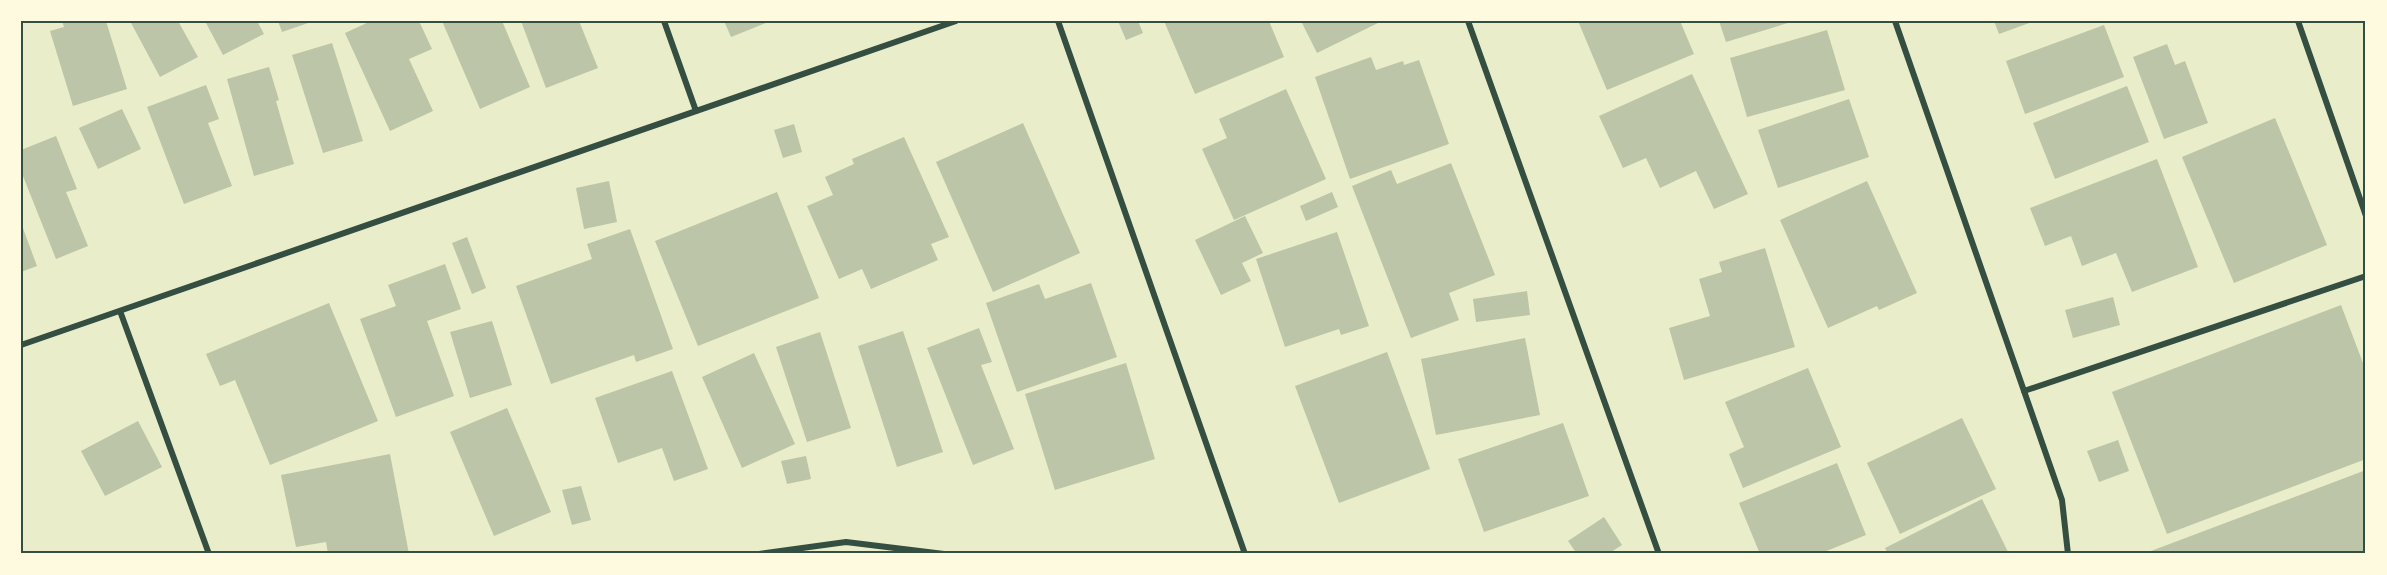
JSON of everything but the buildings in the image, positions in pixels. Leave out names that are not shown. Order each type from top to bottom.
[{"type":"street","points":[[664,21],[696,111]]},
{"type":"street","points":[[21,345],[956,21]]},
{"type":"street","points":[[1058,21],[1245,554]]},
{"type":"street","points":[[1468,21],[1659,554]]},
{"type":"street","points":[[1895,21],[2062,500],[2068,554]]},
{"type":"street","points":[[2298,21],[2366,216]]},
{"type":"street","points":[[2024,392],[2366,276]]},
{"type":"street","points":[[120,311],[209,554]]},
{"type":"street","points":[[759,554],[846,543],[944,554]]}]
